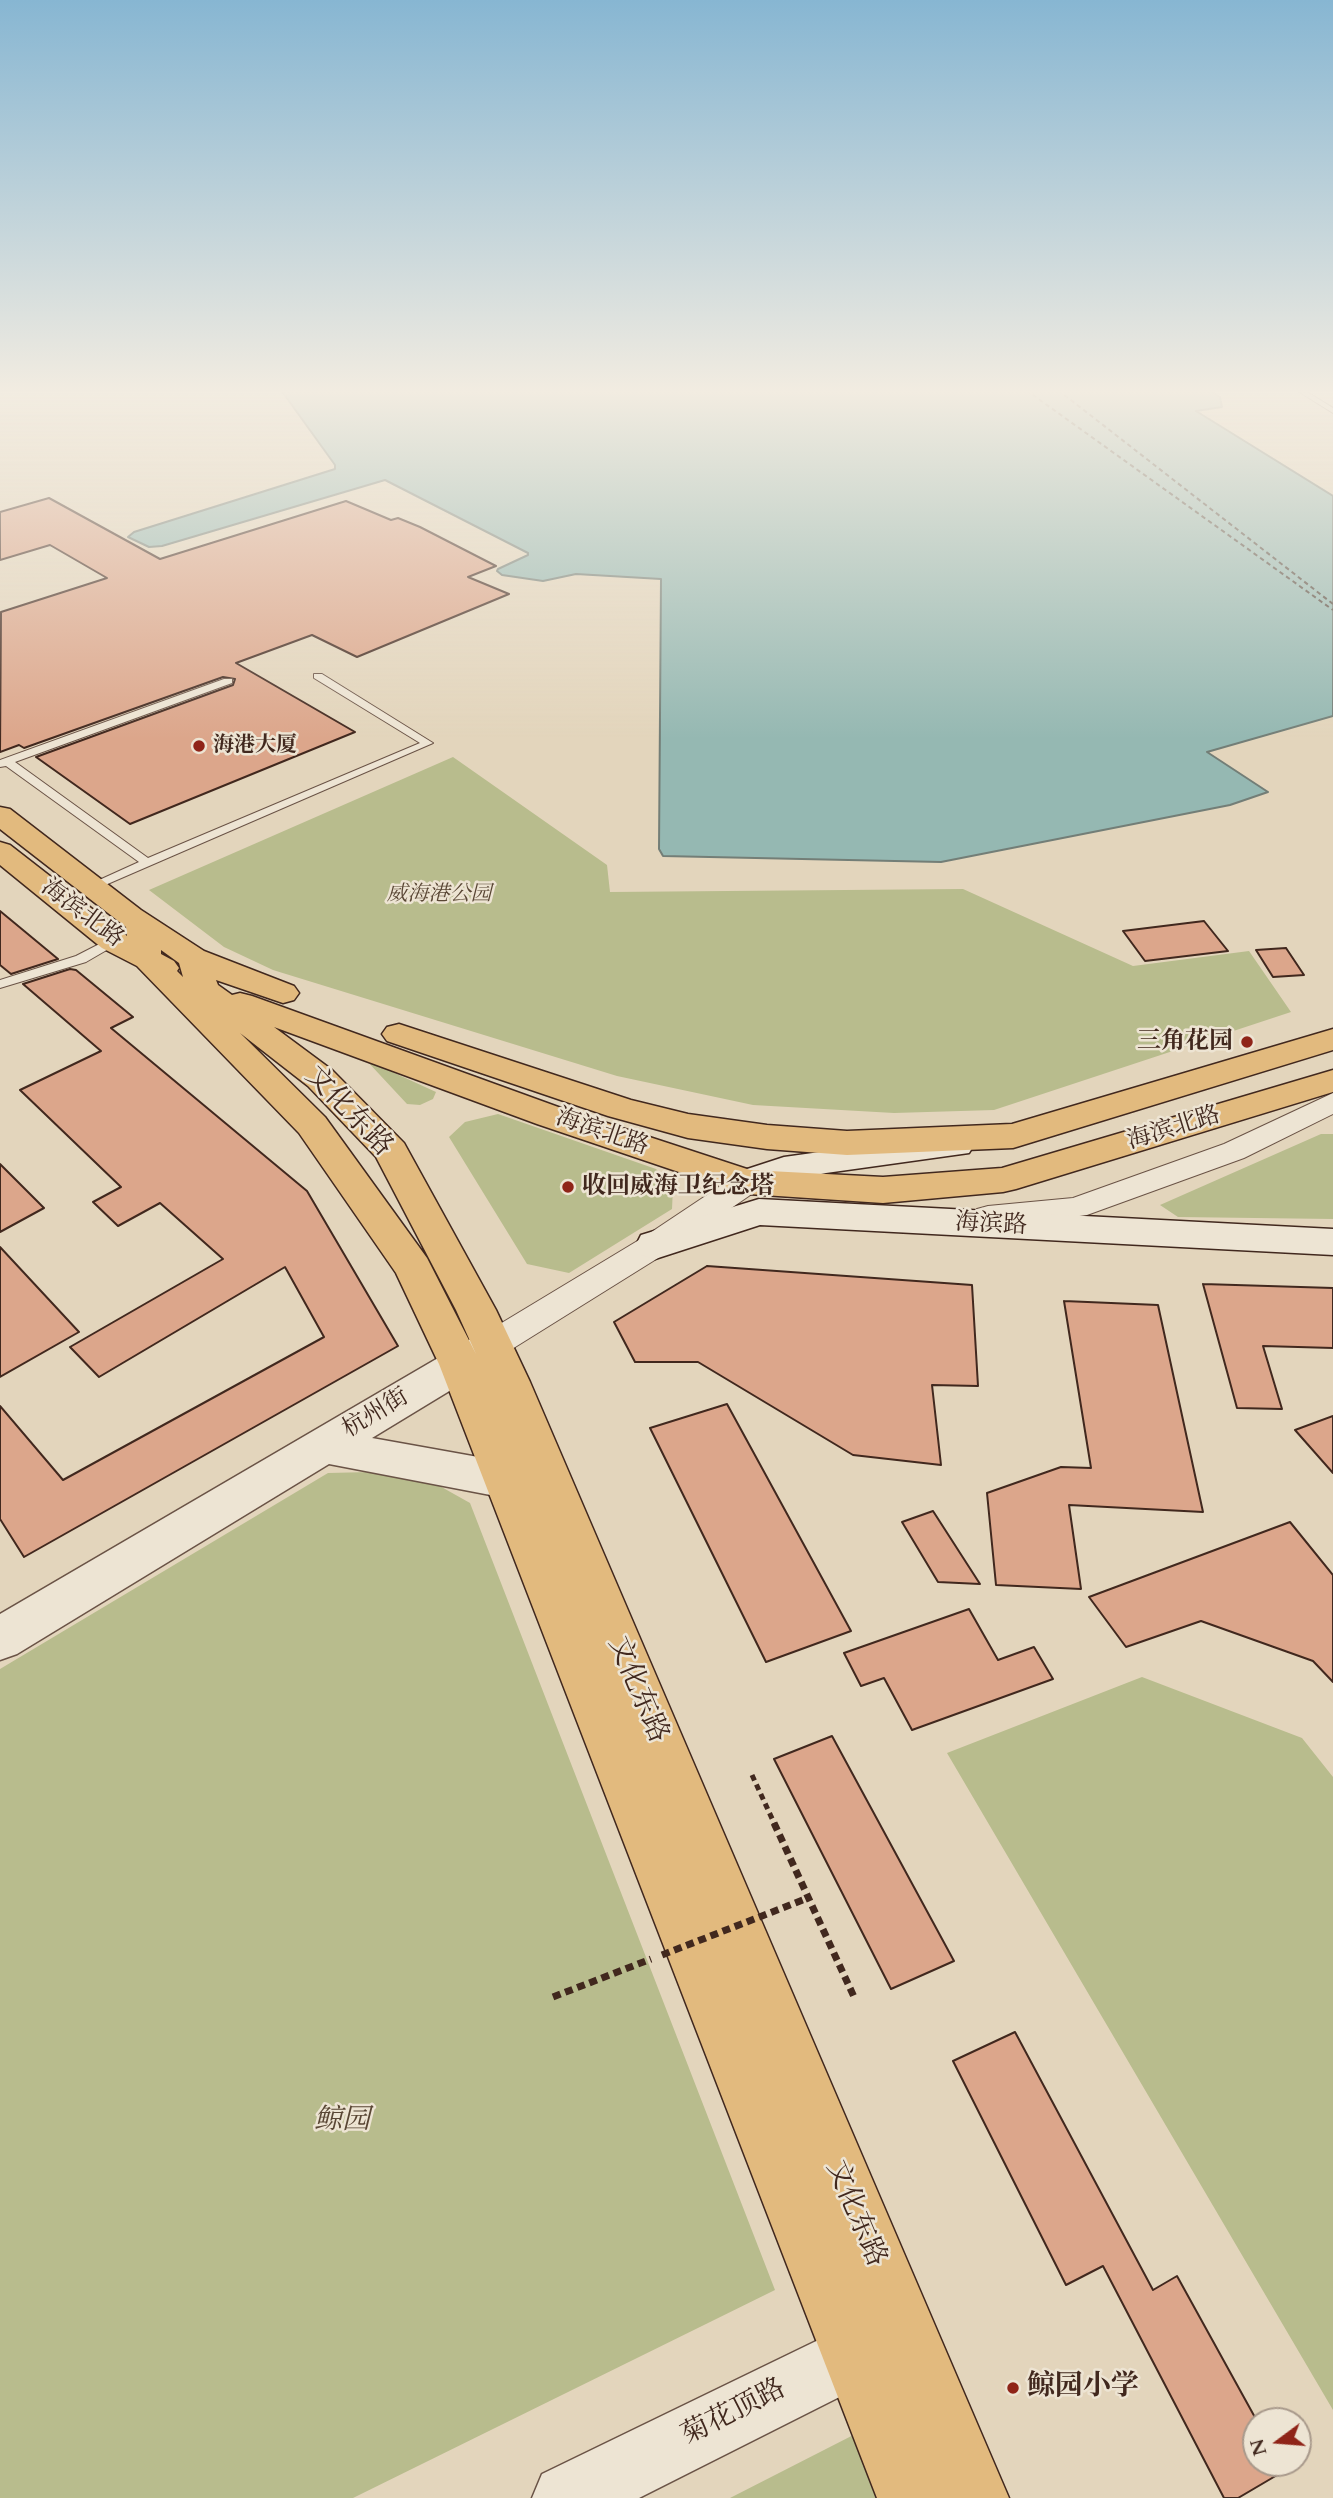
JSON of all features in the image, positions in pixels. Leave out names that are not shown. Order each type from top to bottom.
[{"type":"main road","name":"海滨北路","points":[[0,815],[92,886],[133,941]]},
{"type":"main road","name":"海滨北路","points":[[0,851],[133,941],[198,973],[549,1116],[748,1182],[883,1190],[1003,1180],[1333,1081]]},
{"type":"main road","points":[[133,941],[312,1125],[476,1354],[506,1480],[879,2343],[911,2498]]},
{"type":"main road","name":"海滨北路","points":[[198,973],[226,973],[620,1108],[688,1126],[767,1137],[847,1143],[1013,1136],[1333,1039]]},
{"type":"main road","name":"文化东路","points":[[198,973],[320,1078],[391,1152],[879,2343],[975,2498]]},
{"type":"main road","points":[[748,1182],[783,1169],[826,1161],[896,1154],[1013,1136]]},
{"type":"main road","name":"海滨路","points":[[655,1245],[759,1212],[1333,1242]]},
{"type":"main road","name":"杭州街","points":[[0,1639],[476,1354]]},
{"type":"main road","points":[[322,1446],[506,1480]]},
{"type":"main road","name":"菊花顶路","points":[[566,2498],[879,2343]]},
{"type":"street","points":[[938,1222],[1076,1208],[1234,1151],[1333,1102]]},
{"type":"street","name":"杭州街","points":[[476,1354],[655,1245],[748,1182]]},
{"type":"lane","points":[[92,886],[428,743],[318,676]]},
{"type":"lane","points":[[4,763],[228,681]]},
{"type":"lane","points":[[4,763],[148,863]]},
{"type":"lane","points":[[0,984],[133,941]]},
{"type":"path","points":[[752,1775],[855,1998]]},
{"type":"path","points":[[553,1997],[808,1898]]},
{"type":"green space","name":"威海港公园","points":[[453,757],[607,865],[610,892],[963,889],[1133,966],[1249,951],[1291,1012],[994,1110],[894,1113],[753,1105],[617,1076],[273,970],[224,947],[149,890]]},
{"type":"green space","points":[[366,1060],[436,1092],[433,1099],[420,1105],[407,1104]]},
{"type":"green space","points":[[498,1114],[656,1169],[673,1187],[672,1209],[569,1273],[527,1264],[449,1137],[465,1122]]},
{"type":"green space","points":[[1321,1134],[1333,1134],[1333,1219],[1178,1217],[1160,1205]]},
{"type":"green space","name":"鲸园","points":[[413,1471],[470,1503],[775,2290],[353,2498],[0,2498],[0,1669],[328,1473]]},
{"type":"green space","points":[[1142,1677],[1302,1738],[1333,1777],[1333,2410],[947,1753]]},
{"type":"green space","points":[[871,2426],[899,2498],[730,2498]]},
{"type":"water","points":[[215,507],[295,507],[162,546],[149,547],[128,537],[134,532]]},
{"type":"water","points":[[437,507],[1333,507],[1333,716],[1207,752],[1268,792],[1230,805],[941,862],[663,856],[659,849],[661,579],[576,574],[543,581],[502,575],[497,571],[528,553]]},
{"type":"building","points":[[19,507],[65,507],[160,559],[328,507],[359,507],[391,520],[398,518],[420,527],[496,566],[468,577],[509,594],[357,657],[312,635],[236,663],[355,732],[130,824],[36,757],[233,685],[235,679],[223,677],[24,748],[19,745],[0,752],[1,612],[107,578],[50,545],[0,560],[0,512]]},
{"type":"building","points":[[0,911],[58,959],[11,974],[0,965]]},
{"type":"building","points":[[1204,921],[1228,951],[1145,961],[1123,931]]},
{"type":"building","points":[[1286,948],[1304,975],[1273,977],[1256,950]]},
{"type":"building","points":[[70,969],[76,970],[133,1017],[111,1028],[307,1191],[398,1346],[24,1557],[0,1519],[0,1406],[63,1480],[324,1337],[285,1267],[99,1377],[70,1347],[223,1259],[160,1203],[118,1226],[93,1202],[121,1187],[20,1090],[101,1051],[23,984]]},
{"type":"building","points":[[0,1164],[44,1208],[0,1232]]},
{"type":"building","points":[[0,1247],[79,1332],[0,1377]]},
{"type":"building","points":[[707,1266],[972,1285],[978,1386],[932,1385],[941,1465],[853,1455],[698,1362],[635,1362],[614,1322]]},
{"type":"building","points":[[1203,1284],[1333,1288],[1333,1348],[1263,1346],[1282,1409],[1237,1408]]},
{"type":"building","points":[[1064,1301],[1158,1305],[1203,1512],[1069,1505],[1081,1589],[996,1585],[987,1493],[1061,1467],[1091,1468]]},
{"type":"building","points":[[727,1404],[851,1631],[766,1662],[650,1428]]},
{"type":"building","points":[[1333,1416],[1333,1473],[1295,1430]]},
{"type":"building","points":[[933,1511],[980,1584],[938,1582],[902,1522]]},
{"type":"building","points":[[1290,1522],[1333,1575],[1333,1682],[1313,1661],[1201,1621],[1126,1647],[1089,1597]]},
{"type":"building","points":[[969,1609],[998,1660],[1034,1647],[1053,1679],[912,1730],[884,1678],[861,1686],[844,1653]]},
{"type":"building","points":[[832,1736],[954,1961],[891,1989],[774,1759]]},
{"type":"building","points":[[1015,2032],[1153,2290],[1177,2276],[1249,2407],[1242,2407],[1242,2477],[1274,2477],[1238,2498],[1224,2498],[1103,2266],[1066,2285],[953,2061]]},
{"type":"ferry route","points":[[1189,507],[1333,610]]},
{"type":"ferry route","points":[[1208,507],[1333,604]]},
{"type":"place","name":"海港大厦","points":[[199,746]]},
{"type":"place","name":"三角花园","points":[[1247,1042]]},
{"type":"place","name":"收回威海卫纪念塔","points":[[568,1187]]},
{"type":"place","name":"鲸园小学","points":[[1013,2388]]}]
